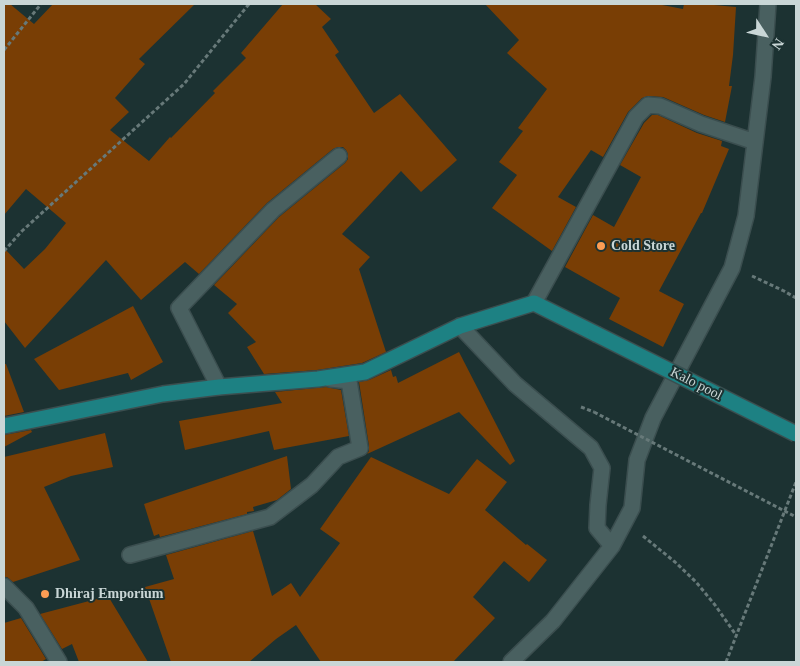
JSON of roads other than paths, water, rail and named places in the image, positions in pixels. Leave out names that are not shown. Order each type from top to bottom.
[{"type":"main road","points":[[4,426],[163,394],[219,387],[318,379],[365,372],[460,326],[534,303]]},
{"type":"main road","name":"Kalo pool","points":[[534,303],[796,434]]},
{"type":"street","points":[[510,662],[553,621],[612,546],[632,508],[637,460],[653,418],[732,268],[746,216],[763,78],[768,4]]},
{"type":"street","points":[[534,303],[636,117],[648,105],[660,106],[701,124],[755,142]]},
{"type":"street","points":[[219,387],[179,308],[273,210],[339,156]]},
{"type":"street","points":[[460,326],[515,384],[591,448],[602,468],[597,528],[612,546]]},
{"type":"street","points":[[130,555],[270,517],[312,485],[338,457],[360,448],[349,381],[318,379]]},
{"type":"street","points":[[4,586],[26,608],[59,662]]},
{"type":"place","name":"Cold Store","points":[[601,246]]},
{"type":"place","name":"Dhiraj Emporium","points":[[45,594]]}]
